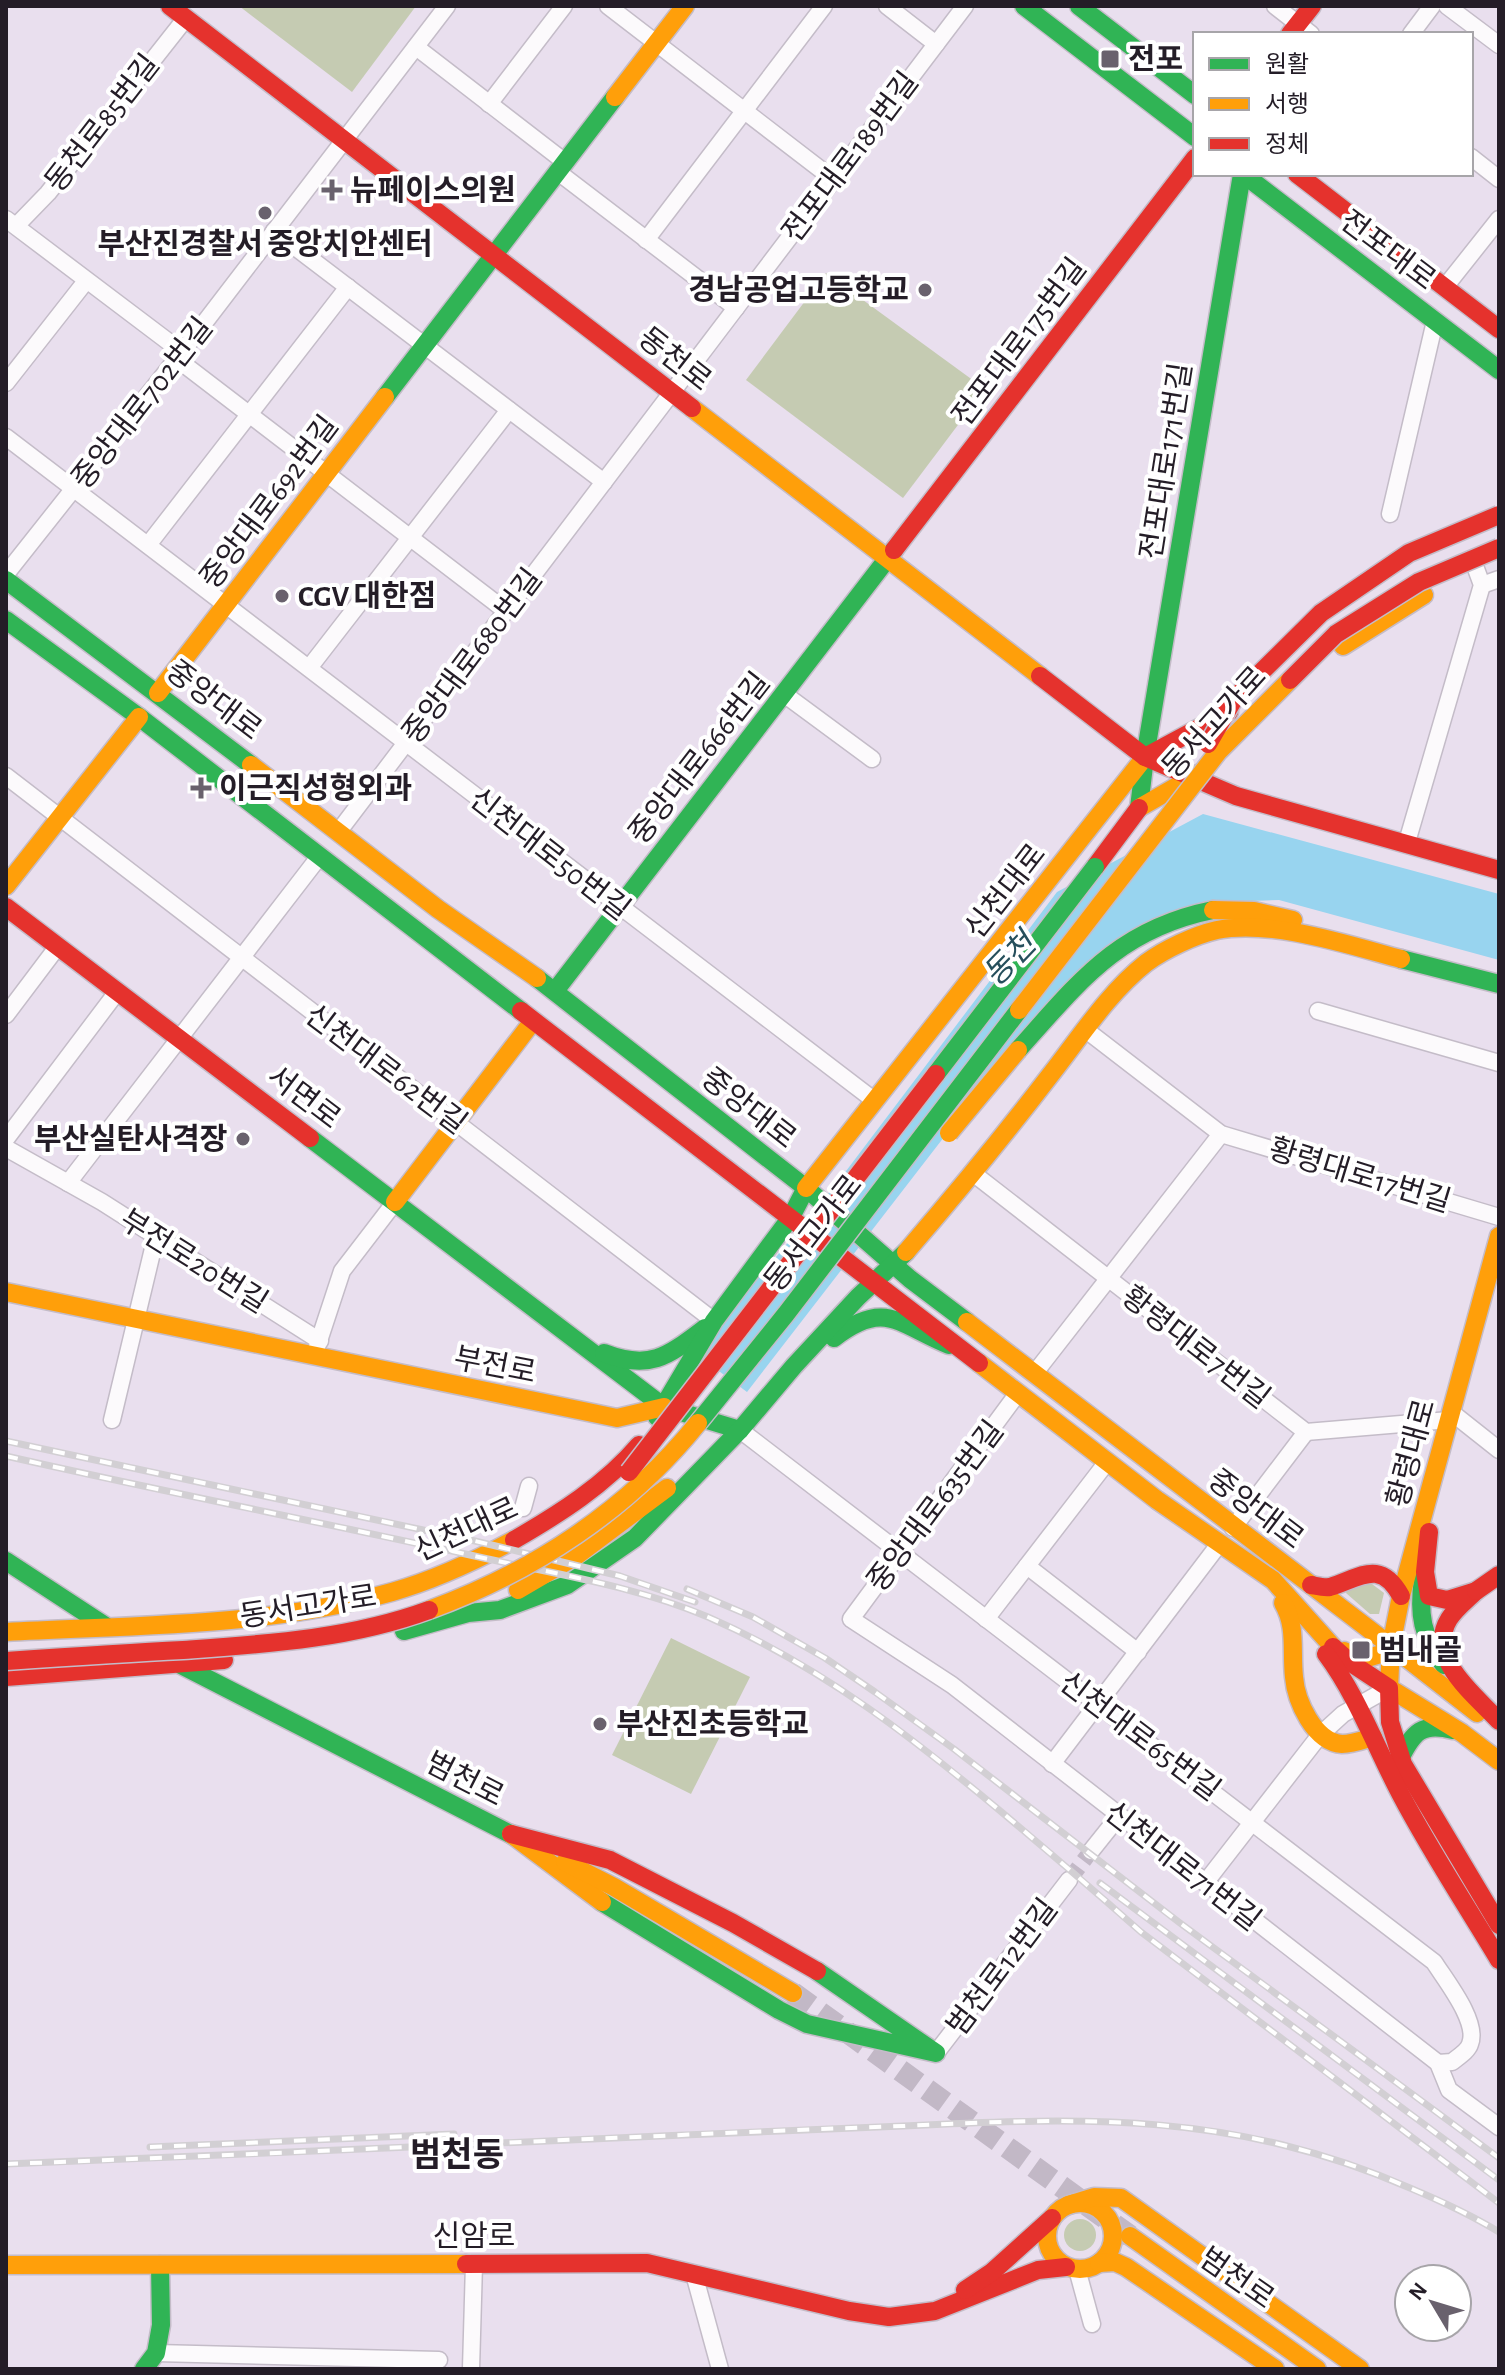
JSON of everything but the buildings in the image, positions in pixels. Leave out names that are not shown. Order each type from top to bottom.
[{"type":"main road","name":"동천로","points":[[170,6],[1145,757],[1236,796],[1499,870]]},
{"type":"main road","name":"중앙대로692번길","points":[[158,693],[685,6]]},
{"type":"main road","points":[[1024,6],[1193,135]]},
{"type":"main road","points":[[1079,6],[1193,93]]},
{"type":"main road","points":[[1300,31],[1312,6]]},
{"type":"main road","name":"전포대로175번길","points":[[888,559],[1193,161]]},
{"type":"main road","name":"전포대로171번길","points":[[1139,808],[1242,176]]},
{"type":"main road","name":"전포대로","points":[[1245,176],[1499,370]]},
{"type":"main road","name":"전포대로","points":[[1300,176],[1499,329]]},
{"type":"main road","points":[[1208,744],[1234,699],[1321,613],[1409,553],[1499,515]]},
{"type":"main road","name":"신천대로","points":[[6,1632],[214,1619],[332,1605],[418,1583],[494,1552],[584,1495],[636,1449],[714,1321],[791,1217],[806,1188],[1145,757],[1232,710],[1324,621],[1412,562],[1499,525]]},
{"type":"main road","name":"동서고가로","points":[[6,1644],[245,1628],[310,1622],[364,1612],[445,1587],[496,1564],[544,1537],[629,1472],[676,1424],[752,1333],[1208,744],[1329,624],[1413,570],[1499,534]]},
{"type":"main road","name":"동서고가로","points":[[6,1661],[239,1646],[331,1636],[407,1618],[468,1596],[508,1578],[562,1546],[639,1486],[688,1436],[786,1314],[1218,752],[1336,634],[1419,582],[1499,548]]},
{"type":"main road","points":[[629,1472],[1139,808],[1223,760],[1279,698],[1339,640],[1422,588],[1499,556]]},
{"type":"main road","name":"중앙대로666번길","points":[[555,991],[888,559]]},
{"type":"main road","points":[[1019,1013],[1068,969],[1229,762],[1282,702],[1343,646],[1424,595],[1499,563]]},
{"type":"main road","name":"중앙대로","points":[[6,580],[438,909],[555,991],[806,1188],[893,1264],[1233,1528],[1391,1646],[1384,1653],[1361,1660],[1327,1642]]},
{"type":"main road","name":"중앙대로","points":[[6,620],[139,717],[1157,1500],[1273,1580],[1327,1642],[1351,1663],[1462,1733],[1499,1761]]},
{"type":"main road","points":[[6,886],[139,717]]},
{"type":"main road","name":"서면로","points":[[6,907],[664,1407]]},
{"type":"main road","points":[[786,1314],[829,1279],[1018,1050],[1081,982],[1107,958],[1143,933],[1162,924],[1213,910],[1254,911],[1373,942],[1418,962]]},
{"type":"main road","points":[[6,1677],[180,1665],[339,1648],[468,1613],[540,1580],[619,1526],[740,1430],[794,1366],[893,1264],[974,1174],[1118,989],[1148,962],[1181,944],[1216,930],[1252,927],[1321,938],[1499,984]]},
{"type":"main road","points":[[395,1202],[533,1021]]},
{"type":"main road","name":"황령대로","points":[[1389,1688],[1391,1646],[1401,1596],[1499,1236]]},
{"type":"main road","name":"부전로","points":[[6,1292],[136,1319],[317,1348],[617,1418],[664,1407]]},
{"type":"main road","points":[[794,1366],[814,1356],[854,1322],[879,1314],[899,1319],[925,1336],[957,1348]]},
{"type":"main road","name":"서면로","points":[[571,1336],[621,1360],[649,1364],[677,1349],[714,1321]]},
{"type":"main road","points":[[664,1407],[740,1430]]},
{"type":"main road","points":[[1428,1496],[1431,1513],[1425,1572],[1412,1649],[1434,1681]]},
{"type":"main road","name":"범천로","points":[[6,1561],[105,1626],[614,1887],[793,1993]]},
{"type":"main road","points":[[1246,1563],[1338,1668],[1358,1703],[1364,1741],[1396,1785],[1499,1960]]},
{"type":"main road","points":[[1425,1572],[1429,1596],[1437,1601],[1449,1601],[1476,1591]]},
{"type":"main road","points":[[1311,1585],[1335,1586],[1358,1574],[1375,1573],[1393,1581],[1401,1596]]},
{"type":"main road","points":[[1457,1677],[1445,1653],[1443,1637],[1448,1621],[1476,1591],[1499,1575]]},
{"type":"main road","points":[[1419,1604],[1420,1624],[1441,1662],[1499,1723]]},
{"type":"main road","points":[[1292,1616],[1295,1689],[1320,1735],[1339,1744],[1364,1741]]},
{"type":"main road","points":[[1391,1646],[1434,1681],[1499,1723]]},
{"type":"main road","points":[[1389,1688],[1390,1722],[1400,1759],[1499,1925]]},
{"type":"main road","points":[[1400,1759],[1413,1734],[1424,1727],[1438,1725],[1462,1733]]},
{"type":"main road","points":[[511,1834],[610,1860],[733,1923],[824,1975],[936,2053]]},
{"type":"main road","points":[[511,1834],[603,1903],[779,2010],[807,2024],[936,2053]]},
{"type":"main road","points":[[824,1975],[841,1989],[846,1999],[842,2019],[834,2028],[827,2029]]},
{"type":"main road","points":[[935,2311],[992,2272],[1068,2205],[1089,2196],[1105,2194],[1121,2198],[1360,2369]]},
{"type":"main road","points":[[1068,2205],[1079,2203],[1099,2209],[1111,2226],[1111,2246],[1099,2263]]},
{"type":"main road","points":[[1052,2218],[1047,2240],[1050,2251],[1072,2268]]},
{"type":"main road","name":"범천로","points":[[1130,2236],[1316,2368]]},
{"type":"main road","points":[[935,2311],[1038,2270],[1115,2262],[1275,2369]]},
{"type":"main road","name":"신암로","points":[[6,2265],[647,2263],[849,2311],[889,2317],[935,2311]]},
{"type":"main road","points":[[144,2369],[156,2353],[161,2325],[160,2265]]},
{"type":"street","name":"중앙대로702번길","points":[[6,574],[75,490],[447,6]]},
{"type":"street","points":[[489,104],[564,6]]},
{"type":"street","points":[[608,6],[833,179]]},
{"type":"street","points":[[646,240],[824,6]]},
{"type":"street","points":[[887,6],[936,44]]},
{"type":"street","name":"전포대로189번길","points":[[672,392],[965,6]]},
{"type":"street","points":[[1275,6],[1300,31]]},
{"type":"street","points":[[1412,32],[1432,6]]},
{"type":"street","points":[[1447,6],[1499,45]]},
{"type":"street","name":"동천로85번길","points":[[11,222],[48,193],[186,18]]},
{"type":"street","points":[[416,47],[489,104],[646,240],[736,308]]},
{"type":"street","points":[[1473,159],[1499,179]]},
{"type":"street","points":[[1445,287],[1499,219]]},
{"type":"street","points":[[11,222],[250,415],[506,611]]},
{"type":"street","points":[[274,231],[604,482]]},
{"type":"street","points":[[6,383],[86,281]]},
{"type":"street","points":[[148,545],[348,287]]},
{"type":"street","points":[[1390,514],[1435,321]]},
{"type":"street","name":"중앙대로680번길","points":[[339,831],[672,392]]},
{"type":"street","points":[[309,668],[509,410]]},
{"type":"street","name":"신천대로50번길","points":[[6,437],[875,1101]]},
{"type":"street","points":[[1407,842],[1482,585],[1475,566]]},
{"type":"street","points":[[1482,585],[1499,579]]},
{"type":"street","points":[[784,694],[872,759]]},
{"type":"street","name":"신천대로62번길","points":[[6,776],[714,1321]]},
{"type":"street","points":[[68,1183],[319,857]]},
{"type":"street","points":[[6,1015],[58,946]]},
{"type":"street","points":[[6,1139],[117,992]]},
{"type":"street","points":[[1318,1011],[1499,1063]]},
{"type":"street","name":"황령대로17번길","points":[[1086,1030],[1221,1134],[1499,1217]]},
{"type":"street","points":[[1034,1374],[1221,1134]]},
{"type":"street","name":"부전로20번길","points":[[6,1148],[156,1236],[317,1348]]},
{"type":"street","name":"황령대로7번길","points":[[974,1174],[1306,1432]]},
{"type":"street","points":[[317,1348],[342,1271],[395,1202]]},
{"type":"street","points":[[112,1420],[156,1236]]},
{"type":"street","name":"중앙대로635번길","points":[[851,1619],[1018,1393]]},
{"type":"street","points":[[1233,1528],[1306,1432],[1450,1416],[1499,1450]]},
{"type":"street","name":"신천대로65번길","points":[[740,1430],[1434,1962],[1460,2002],[1473,2031],[1470,2046],[1452,2062],[1438,2063]]},
{"type":"street","points":[[986,1619],[1107,1462]]},
{"type":"street","points":[[523,1508],[529,1486]]},
{"type":"street","points":[[1052,1764],[1220,1543]]},
{"type":"street","points":[[1027,1566],[1138,1652]]},
{"type":"street","name":"신천대로71번길","points":[[851,1619],[952,1685],[1438,2063],[1449,2090],[1499,2127]]},
{"type":"street","points":[[1205,1883],[1320,1735],[1358,1703],[1389,1688]]},
{"type":"street","points":[[1091,1851],[1119,1816]]},
{"type":"street","name":"범천로12번길","points":[[936,2053],[1069,1880]]},
{"type":"street","points":[[471,2369],[474,2264]]},
{"type":"street","points":[[1072,2268],[1092,2324]]},
{"type":"street","points":[[694,2274],[720,2369]]},
{"type":"street","points":[[156,2353],[439,2360]]},
{"type":"green space","points":[[239,6],[416,6],[352,92]]},
{"type":"green space","points":[[826,273],[985,389],[903,498],[746,380]]},
{"type":"green space","points":[[1368,1581],[1384,1593],[1379,1614],[1370,1614],[1346,1593],[1349,1586]]},
{"type":"green space","points":[[671,1638],[750,1677],[691,1794],[612,1755]]},
{"type":"green space","points":[[1080,2219],[1091,2224],[1096,2235],[1091,2246],[1080,2251],[1069,2246],[1064,2235],[1069,2224]]},
{"type":"water","name":"동천","points":[[1203,814],[1499,894],[1499,960],[1279,900],[1222,902],[1179,911],[1019,1040],[747,1392],[696,1354],[837,1183],[1057,892]]},
{"type":"tunnel","points":[[1069,1880],[1091,1851]]},
{"type":"tunnel","points":[[793,1993],[1130,2236]]},
{"type":"railway","points":[[6,1441],[475,1541],[620,1576],[695,1602]]},
{"type":"railway","points":[[6,1456],[590,1581],[679,1606],[750,1637],[829,1682],[904,1734],[1011,1820],[1141,1932],[1499,2203]]},
{"type":"railway","points":[[687,1589],[753,1617],[825,1658],[875,1692],[1180,1923],[1499,2158]]},
{"type":"railway","points":[[1100,1883],[1499,2180]]},
{"type":"railway","points":[[6,2164],[971,2123],[1099,2122],[1161,2125],[1283,2145],[1346,2163],[1410,2188],[1456,2208],[1499,2232]]},
{"type":"railway","points":[[150,2147],[454,2134]]},
{"type":"traffic: fast","points":[[1024,6],[1193,135]]},
{"type":"traffic: fast","points":[[1079,6],[1193,93]]},
{"type":"traffic: fast","points":[[385,397],[615,97]]},
{"type":"traffic: fast","points":[[1139,808],[1242,176]]},
{"type":"traffic: fast","points":[[1246,176],[1499,370]]},
{"type":"traffic: fast","points":[[555,991],[894,550]]},
{"type":"traffic: fast","points":[[6,580],[251,765]]},
{"type":"traffic: fast","points":[[6,620],[139,717],[521,1011]]},
{"type":"traffic: fast","points":[[936,1074],[1095,867]]},
{"type":"traffic: fast","points":[[1018,1050],[1081,981],[1126,945],[1151,930],[1213,910]]},
{"type":"traffic: fast","points":[[1401,959],[1499,984]]},
{"type":"traffic: fast","points":[[537,978],[806,1188],[910,1279],[967,1322]]},
{"type":"traffic: fast","points":[[698,1423],[786,1314],[1019,1010]]},
{"type":"traffic: fast","points":[[310,1138],[664,1407],[740,1430]]},
{"type":"traffic: fast","points":[[657,1417],[714,1321],[791,1217],[806,1188]]},
{"type":"traffic: fast","points":[[404,1631],[468,1613],[500,1610],[567,1585],[635,1538],[740,1430],[858,1297],[906,1252]]},
{"type":"traffic: fast","points":[[834,1338],[851,1326],[879,1318],[904,1323],[949,1345]]},
{"type":"traffic: fast","points":[[604,1353],[634,1361],[658,1358],[705,1328]]},
{"type":"traffic: fast","points":[[6,1561],[107,1627]]},
{"type":"traffic: fast","points":[[1423,1579],[1423,1625],[1444,1665]]},
{"type":"traffic: fast","points":[[181,1665],[524,1841]]},
{"type":"traffic: fast","points":[[1400,1759],[1409,1742],[1420,1731],[1433,1727],[1453,1730]]},
{"type":"traffic: fast","points":[[602,1902],[807,2024],[936,2053],[817,1971]]},
{"type":"traffic: fast","points":[[144,2369],[156,2353],[161,2325],[160,2265]]},
{"type":"traffic: slow","points":[[615,97],[685,6]]},
{"type":"traffic: slow","points":[[158,693],[385,397]]},
{"type":"traffic: slow","points":[[692,408],[1040,676]]},
{"type":"traffic: slow","points":[[1343,646],[1424,595]]},
{"type":"traffic: slow","points":[[1019,1010],[1218,752],[1290,680]]},
{"type":"traffic: slow","points":[[6,886],[139,717]]},
{"type":"traffic: slow","points":[[806,1188],[1145,757]]},
{"type":"traffic: slow","points":[[251,765],[438,909],[537,978]]},
{"type":"traffic: slow","points":[[1139,808],[1198,774]]},
{"type":"traffic: slow","points":[[1213,910],[1254,911],[1293,920]]},
{"type":"traffic: slow","points":[[906,1252],[996,1144],[1106,1003],[1132,975],[1162,953],[1217,930],[1261,928],[1310,935],[1401,959]]},
{"type":"traffic: slow","points":[[395,1202],[533,1021]]},
{"type":"traffic: slow","points":[[949,1133],[1018,1050]]},
{"type":"traffic: slow","points":[[1499,1236],[1401,1596],[1391,1646],[1389,1688],[1462,1733],[1499,1761]]},
{"type":"traffic: slow","points":[[6,1292],[617,1418],[664,1407]]},
{"type":"traffic: slow","points":[[967,1322],[1391,1646],[1384,1653],[1361,1660],[1344,1651]]},
{"type":"traffic: slow","points":[[979,1363],[1157,1500],[1273,1580],[1333,1647]]},
{"type":"traffic: slow","points":[[429,1610],[505,1577],[576,1535],[641,1484],[698,1423]]},
{"type":"traffic: slow","points":[[518,1590],[576,1556],[667,1488]]},
{"type":"traffic: slow","points":[[6,1632],[200,1622],[297,1612],[424,1582],[514,1540]]},
{"type":"traffic: slow","points":[[1283,1603],[1292,1630],[1295,1687],[1308,1719],[1332,1742],[1346,1744],[1373,1737]]},
{"type":"traffic: slow","points":[[1391,1646],[1477,1713]]},
{"type":"traffic: slow","points":[[511,1834],[602,1902]]},
{"type":"traffic: slow","points":[[565,1862],[614,1887],[793,1993]]},
{"type":"traffic: slow","points":[[1068,2205],[1094,2197],[1121,2198],[1360,2369]]},
{"type":"traffic: slow","points":[[1080,2203],[1093,2206],[1103,2213],[1110,2223],[1113,2236],[1110,2249],[1103,2259],[1093,2266],[1080,2269],[1067,2266],[1057,2259],[1050,2249],[1047,2236],[1050,2223],[1057,2213],[1067,2206],[1080,2203]]},
{"type":"traffic: slow","points":[[1130,2236],[1317,2369]]},
{"type":"traffic: slow","points":[[1099,2263],[1115,2262],[1126,2267],[1275,2369]]},
{"type":"traffic: slow","points":[[6,2265],[466,2264]]},
{"type":"traffic: jam","points":[[170,6],[692,408]]},
{"type":"traffic: jam","points":[[1292,32],[1312,6]]},
{"type":"traffic: jam","points":[[894,550],[1193,161]]},
{"type":"traffic: jam","points":[[1300,176],[1499,329]]},
{"type":"traffic: jam","points":[[1208,744],[1234,699],[1321,613],[1409,553],[1499,515]]},
{"type":"traffic: jam","points":[[1290,680],[1336,634],[1419,582],[1499,548]]},
{"type":"traffic: jam","points":[[1040,676],[1145,757],[1236,796],[1499,870]]},
{"type":"traffic: jam","points":[[1145,757],[1229,712]]},
{"type":"traffic: jam","points":[[1095,867],[1139,808]]},
{"type":"traffic: jam","points":[[6,907],[310,1138]]},
{"type":"traffic: jam","points":[[521,1011],[979,1363]]},
{"type":"traffic: jam","points":[[629,1472],[936,1074]]},
{"type":"traffic: jam","points":[[514,1540],[581,1498],[639,1445]]},
{"type":"traffic: jam","points":[[1429,1532],[1425,1572],[1429,1596],[1447,1600],[1476,1591],[1449,1619],[1443,1634],[1443,1648],[1448,1662],[1467,1688],[1499,1721]]},
{"type":"traffic: jam","points":[[1311,1585],[1330,1587],[1360,1576],[1377,1574],[1393,1584],[1401,1596]]},
{"type":"traffic: jam","points":[[1476,1591],[1499,1575]]},
{"type":"traffic: jam","points":[[6,1661],[308,1639],[369,1628],[429,1610]]},
{"type":"traffic: jam","points":[[1333,1647],[1389,1688],[1390,1722],[1403,1764],[1499,1925]]},
{"type":"traffic: jam","points":[[1326,1654],[1357,1705],[1412,1816],[1499,1960]]},
{"type":"traffic: jam","points":[[6,1677],[224,1660]]},
{"type":"traffic: jam","points":[[511,1834],[610,1860],[733,1923],[817,1971]]},
{"type":"traffic: jam","points":[[965,2290],[992,2272],[1052,2218]]},
{"type":"traffic: jam","points":[[466,2264],[647,2263],[849,2311],[889,2317],[935,2311],[1038,2270],[1066,2267]]},
{"type":"place","name":"전포","points":[[1110,59]]},
{"type":"place","name":"뉴페이스의원","points":[[332,190]]},
{"type":"place","name":"부산진경찰서 중앙치안센터","points":[[265,213]]},
{"type":"place","name":"경남공업고등학교","points":[[925,290]]},
{"type":"place","name":"CGV 대한점","points":[[282,596]]},
{"type":"place","name":"이근직성형외과","points":[[201,788]]},
{"type":"place","name":"부산실탄사격장","points":[[243,1139]]},
{"type":"place","name":"범내골","points":[[1361,1650]]},
{"type":"place","name":"부산진초등학교","points":[[600,1724]]},
{"type":"district","name":"범천동","points":[[457,2154]]}]
